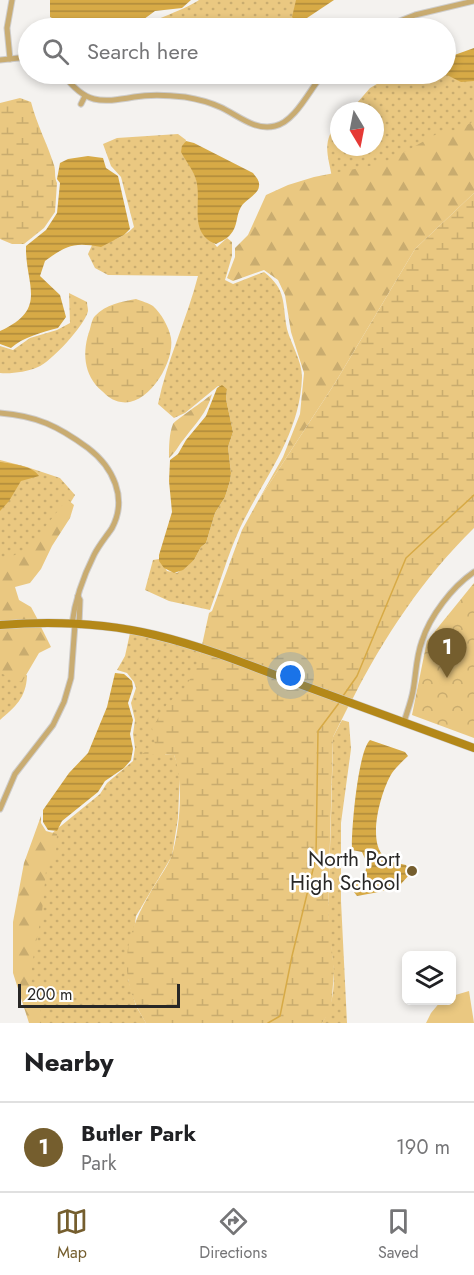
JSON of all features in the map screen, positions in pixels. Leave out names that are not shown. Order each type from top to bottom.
[{"type":"street","points":[[10,59],[7,28],[12,0]]},
{"type":"street","points":[[407,18],[474,1]]},
{"type":"street","points":[[0,60],[18,58]]},
{"type":"street","points":[[71,84],[85,96],[105,101],[153,95],[191,98],[218,106],[255,126],[269,127],[288,120],[315,84]]},
{"type":"street","points":[[81,104],[85,96]]},
{"type":"street","points":[[0,413],[29,417],[58,427],[101,458],[113,476],[119,501],[116,519],[95,552],[75,599],[72,671],[64,702],[52,725],[15,774],[0,809]]},
{"type":"street","points":[[404,722],[424,634],[446,601],[474,572]]},
{"type":"street","points":[[0,625],[75,624],[153,634],[216,653],[474,748]]},
{"type":"green space","points":[[199,0],[299,0],[294,18],[159,18]]},
{"type":"green space","points":[[456,76],[474,81],[474,126],[391,164],[332,177],[327,148],[330,135],[330,156],[384,156],[384,102],[358,102],[370,88],[377,84],[456,84]]},
{"type":"green space","points":[[20,98],[31,102],[54,165],[57,183],[55,212],[44,228],[24,244],[12,244],[0,239],[0,103]]},
{"type":"green space","points":[[474,121],[474,193],[415,249],[335,383],[258,501],[283,457],[300,414],[304,373],[291,332],[285,295],[278,280],[264,270],[233,281],[227,278],[235,257],[235,248],[248,235],[266,195],[314,177],[375,165],[392,159],[442,131],[458,130]]},
{"type":"green space","points":[[178,134],[186,140],[184,149],[198,184],[210,238],[217,247],[227,238],[232,242],[232,256],[225,280],[233,284],[264,272],[277,285],[282,297],[287,329],[302,371],[300,398],[288,437],[240,528],[210,610],[169,601],[145,590],[153,560],[159,559],[167,571],[177,573],[194,560],[206,543],[215,513],[225,497],[230,481],[228,447],[233,432],[226,399],[227,389],[218,386],[185,413],[174,418],[158,404],[166,371],[198,276],[108,275],[95,268],[88,254],[93,243],[115,240],[134,227],[121,177],[111,166],[103,144],[117,138]]},
{"type":"green space","points":[[474,193],[474,528],[438,567],[406,609],[377,654],[352,700],[202,645],[209,613],[212,611],[242,530],[258,501],[335,383],[415,249]]},
{"type":"green space","points":[[69,293],[87,302],[88,311],[81,325],[67,342],[38,367],[19,372],[0,373],[0,346],[13,350],[30,338],[57,330],[70,323]]},
{"type":"green space","points":[[136,299],[151,305],[159,312],[171,338],[171,348],[164,370],[150,390],[131,402],[121,402],[106,395],[91,378],[85,354],[87,337],[92,320],[99,312],[114,304]]},
{"type":"green space","points":[[212,394],[200,418],[169,458],[173,424]]},
{"type":"green space","points":[[0,460],[60,478],[75,495],[62,517],[37,545],[0,565]]},
{"type":"green space","points":[[67,499],[74,505],[70,518],[52,546],[41,569],[30,583],[15,587],[19,600],[31,607],[38,620],[0,622],[0,563],[22,551],[39,535]]},
{"type":"green space","points":[[474,583],[474,738],[412,715],[427,641]]},
{"type":"green space","points":[[41,627],[51,647],[39,653],[22,682],[0,673],[0,629]]},
{"type":"green space","points":[[130,633],[201,651],[198,671],[165,755],[174,755],[180,771],[178,818],[172,856],[136,916],[128,979],[136,1006],[146,1023],[36,1023],[31,995],[29,948],[51,834],[100,794],[107,783],[133,761],[135,720],[131,703],[136,688],[127,673],[117,670],[125,656]]},
{"type":"green space","points":[[201,651],[349,705],[333,737],[328,910],[334,971],[331,1010],[322,1023],[146,1023],[131,990],[127,974],[129,943],[140,912],[172,855],[180,805],[179,778],[174,755],[142,754],[155,745],[152,728],[167,704],[183,690],[196,670]]},
{"type":"green space","points":[[0,656],[17,664],[27,676],[22,696],[0,720]]},
{"type":"green space","points":[[342,720],[349,722],[351,749],[341,823],[341,901],[347,1023],[322,1023],[329,1010],[334,981],[328,921],[333,737]]},
{"type":"green space","points":[[41,816],[41,823],[46,831],[57,834],[56,851],[46,871],[42,912],[32,964],[31,994],[40,1008],[43,1023],[29,1023],[13,973],[13,922],[24,863]]},
{"type":"green space","points":[[469,991],[474,1023],[426,1023],[438,1005],[456,1005],[456,995]]},
{"type":"shaded area","points":[[50,0],[191,0],[182,8],[155,11],[145,18],[50,17]]},
{"type":"shaded area","points":[[296,0],[334,0],[307,18],[292,17]]},
{"type":"shaded area","points":[[474,48],[474,81],[461,82],[456,80],[456,54]]},
{"type":"shaded area","points":[[186,141],[253,173],[259,182],[257,192],[241,207],[231,233],[216,244],[201,232],[197,185],[194,174],[181,152]]},
{"type":"shaded area","points":[[88,156],[103,158],[106,168],[118,176],[130,229],[124,235],[101,247],[71,246],[45,261],[40,276],[60,295],[66,317],[58,328],[27,338],[11,348],[0,344],[0,331],[15,323],[25,314],[29,305],[31,295],[26,246],[46,230],[57,213],[60,183],[57,179],[60,163],[68,159]]},
{"type":"shaded area","points":[[222,385],[227,389],[226,399],[233,432],[228,447],[230,481],[225,497],[215,513],[206,543],[194,560],[183,570],[174,573],[164,568],[159,561],[172,512],[169,481],[170,460],[178,454],[186,440],[206,416],[217,388]]},
{"type":"shaded area","points":[[0,462],[27,467],[39,476],[21,481],[0,511]]},
{"type":"shaded area","points":[[115,673],[124,674],[132,681],[133,688],[128,703],[133,720],[130,734],[133,749],[131,760],[124,768],[105,781],[98,792],[62,821],[57,831],[48,830],[43,822],[43,810],[69,773],[88,753],[107,707]]},
{"type":"shaded area","points":[[370,740],[405,752],[408,756],[392,773],[388,781],[378,813],[376,835],[383,856],[392,862],[406,865],[410,874],[400,885],[357,896],[354,892],[354,885],[364,880],[367,863],[362,852],[352,850],[353,826],[362,759]]},
{"type":"waterway","points":[[343,696],[357,676],[406,558],[474,495]]},
{"type":"waterway","points":[[268,1023],[280,1016],[316,857],[318,731],[339,703]]},
{"type":"place","name":"Butler Park","points":[[447,678]]},
{"type":"place","name":"North Port High School","points":[[412,871]]}]
